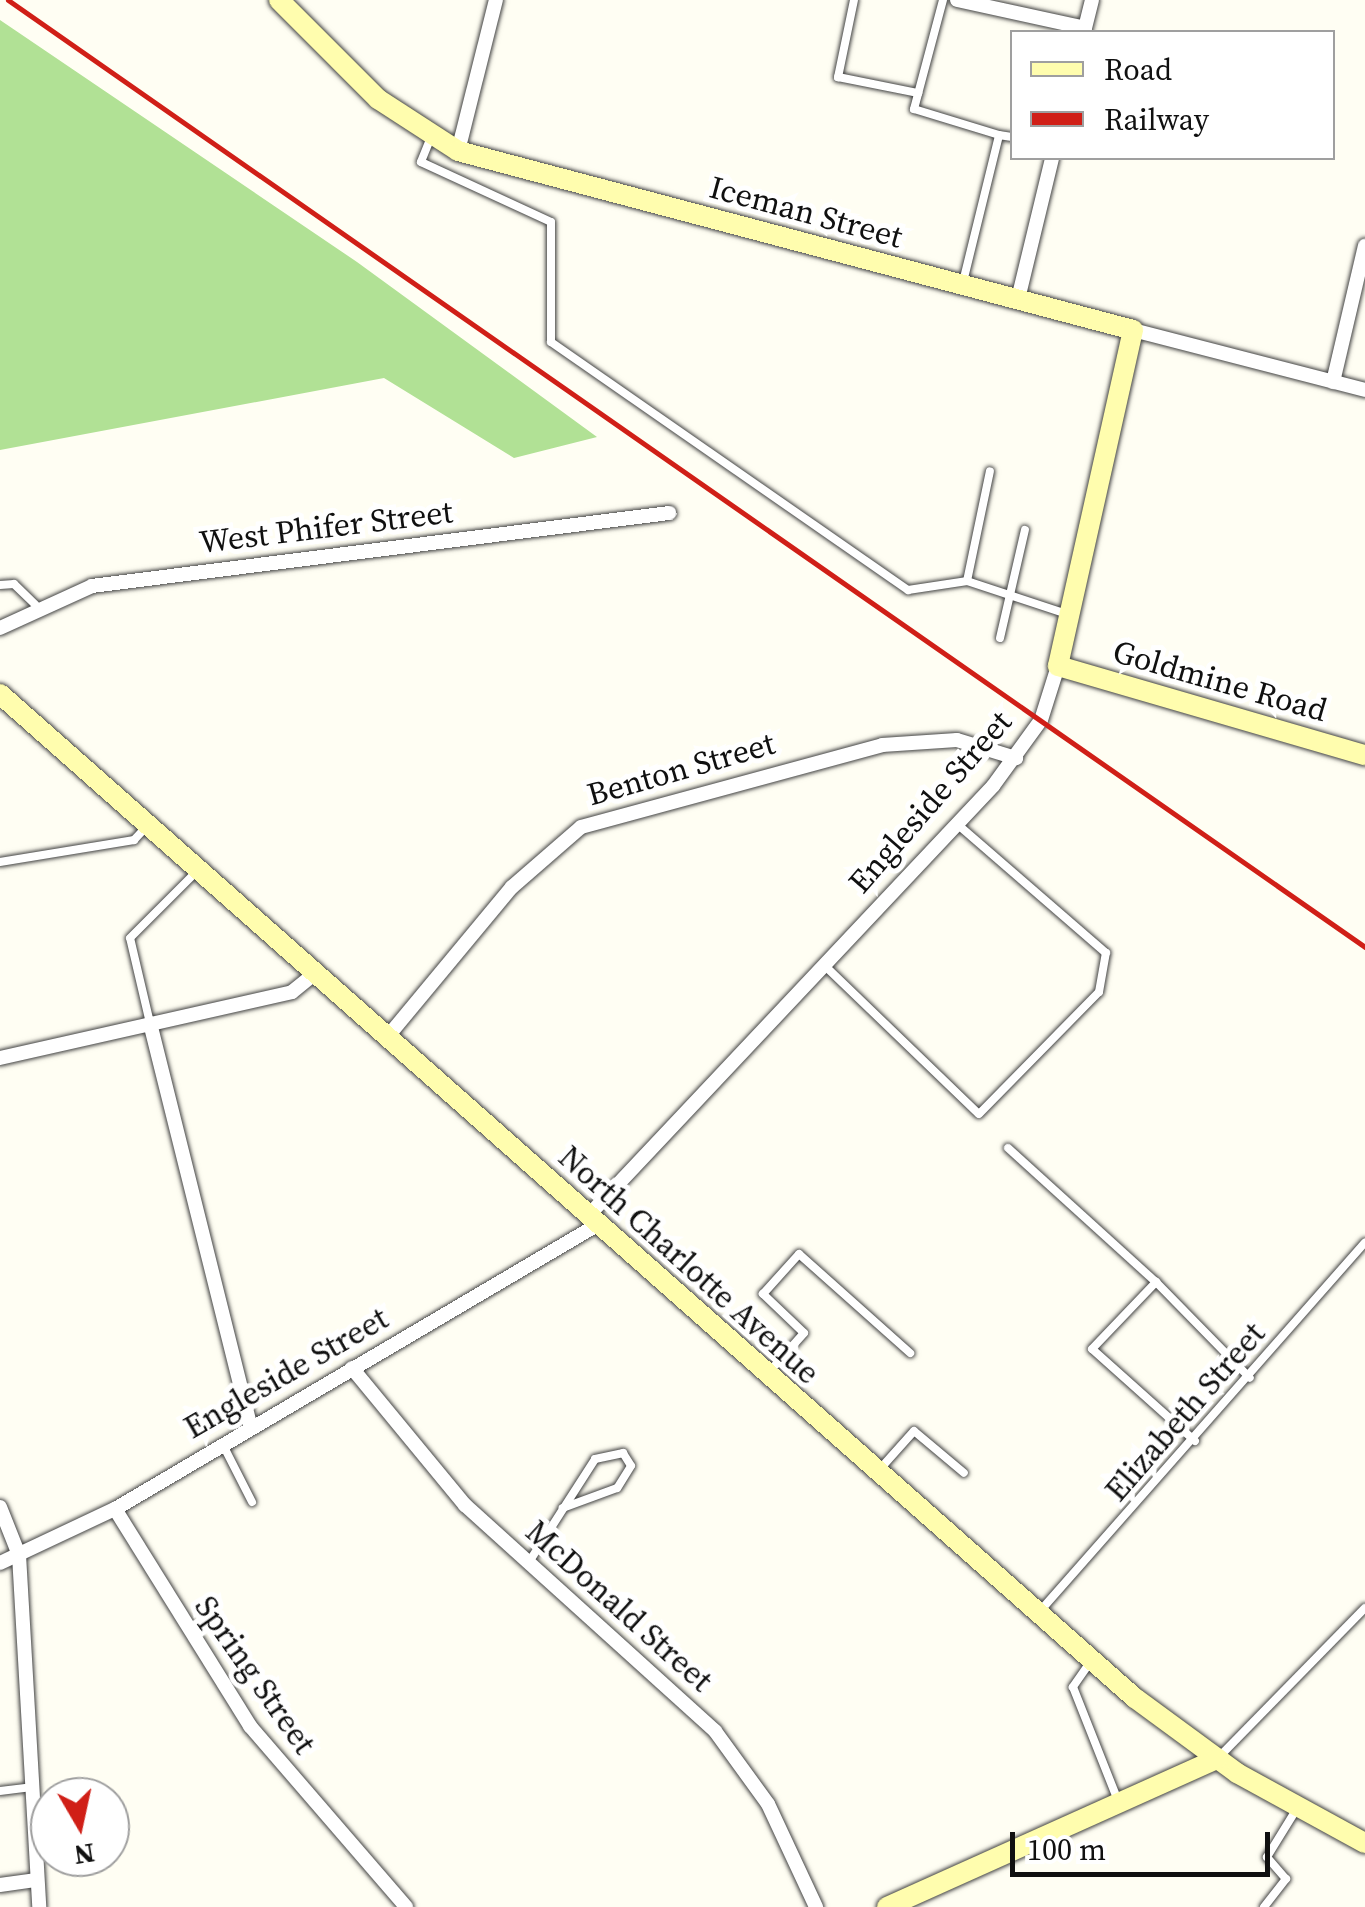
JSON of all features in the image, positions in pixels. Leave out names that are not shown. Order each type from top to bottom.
[{"type":"main road","name":"Iceman Street","points":[[279,0],[378,98],[458,150],[1133,330]]},
{"type":"main road","name":"Engleside Street","points":[[1058,666],[1064,613],[1133,330]]},
{"type":"main road","name":"Goldmine Road","points":[[1058,666],[1365,755]]},
{"type":"main road","name":"North Charlotte Avenue","points":[[0,694],[1092,1659],[1217,1760],[1365,1844]]},
{"type":"main road","points":[[887,1907],[1217,1760]]},
{"type":"street","points":[[458,150],[496,0]]},
{"type":"street","points":[[957,0],[1084,30],[1092,0]]},
{"type":"street","points":[[1018,300],[1052,160]]},
{"type":"street","points":[[1333,382],[1365,246]]},
{"type":"street","name":"Iceman Street","points":[[1133,330],[1365,390]]},
{"type":"street","name":"West Phifer Street","points":[[0,628],[36,606],[92,586],[299,556],[669,513]]},
{"type":"street","name":"Engleside Street","points":[[0,1563],[114,1508],[592,1220],[1016,758],[1058,666]]},
{"type":"street","name":"Benton Street","points":[[389,1035],[512,887],[581,827],[882,745],[957,740],[1016,758]]},
{"type":"street","points":[[0,1058],[292,992],[314,974]]},
{"type":"street","points":[[150,1023],[251,1428]]},
{"type":"street","name":"McDonald Street","points":[[352,1368],[465,1505],[715,1731],[768,1804],[816,1907]]},
{"type":"street","points":[[0,1506],[19,1555],[31,1777]]},
{"type":"street","name":"Spring Street","points":[[114,1508],[250,1726],[406,1907]]},
{"type":"street","points":[[37,1877],[39,1907]]},
{"type":"street","points":[[0,1885],[37,1880]]},
{"type":"lane","points":[[854,0],[838,77],[918,93]]},
{"type":"lane","points":[[943,0],[914,109],[1010,138]]},
{"type":"lane","points":[[962,285],[999,135]]},
{"type":"lane","points":[[432,136],[421,162],[551,222],[551,342],[908,590],[968,580],[1064,613]]},
{"type":"lane","points":[[968,580],[990,471]]},
{"type":"lane","points":[[1000,638],[1025,530]]},
{"type":"lane","points":[[0,585],[14,584],[36,606]]},
{"type":"lane","points":[[823,964],[979,1114],[1099,992],[1106,952],[957,824]]},
{"type":"lane","points":[[0,862],[134,840],[148,825]]},
{"type":"lane","points":[[150,1023],[130,938],[199,868]]},
{"type":"lane","points":[[1008,1148],[1156,1282],[1250,1378]]},
{"type":"lane","name":"Elizabeth Street","points":[[1039,1612],[1195,1441],[1365,1242]]},
{"type":"lane","points":[[767,1374],[804,1334],[762,1294],[799,1254],[910,1352]]},
{"type":"lane","points":[[1156,1282],[1092,1349],[1195,1441]]},
{"type":"lane","points":[[877,1472],[914,1431],[964,1473]]},
{"type":"lane","points":[[222,1445],[252,1502]]},
{"type":"lane","points":[[528,1562],[594,1459],[623,1453],[631,1466],[618,1488],[563,1508]]},
{"type":"lane","points":[[1217,1760],[1365,1608]]},
{"type":"lane","points":[[1092,1659],[1073,1687],[1119,1802]]},
{"type":"lane","points":[[0,1791],[30,1788]]},
{"type":"lane","points":[[1264,1907],[1286,1879],[1266,1857],[1297,1808]]},
{"type":"green space","points":[[0,20],[357,262],[597,437],[514,458],[384,378],[0,450]]},
{"type":"railway","points":[[8,0],[1365,947]]}]
